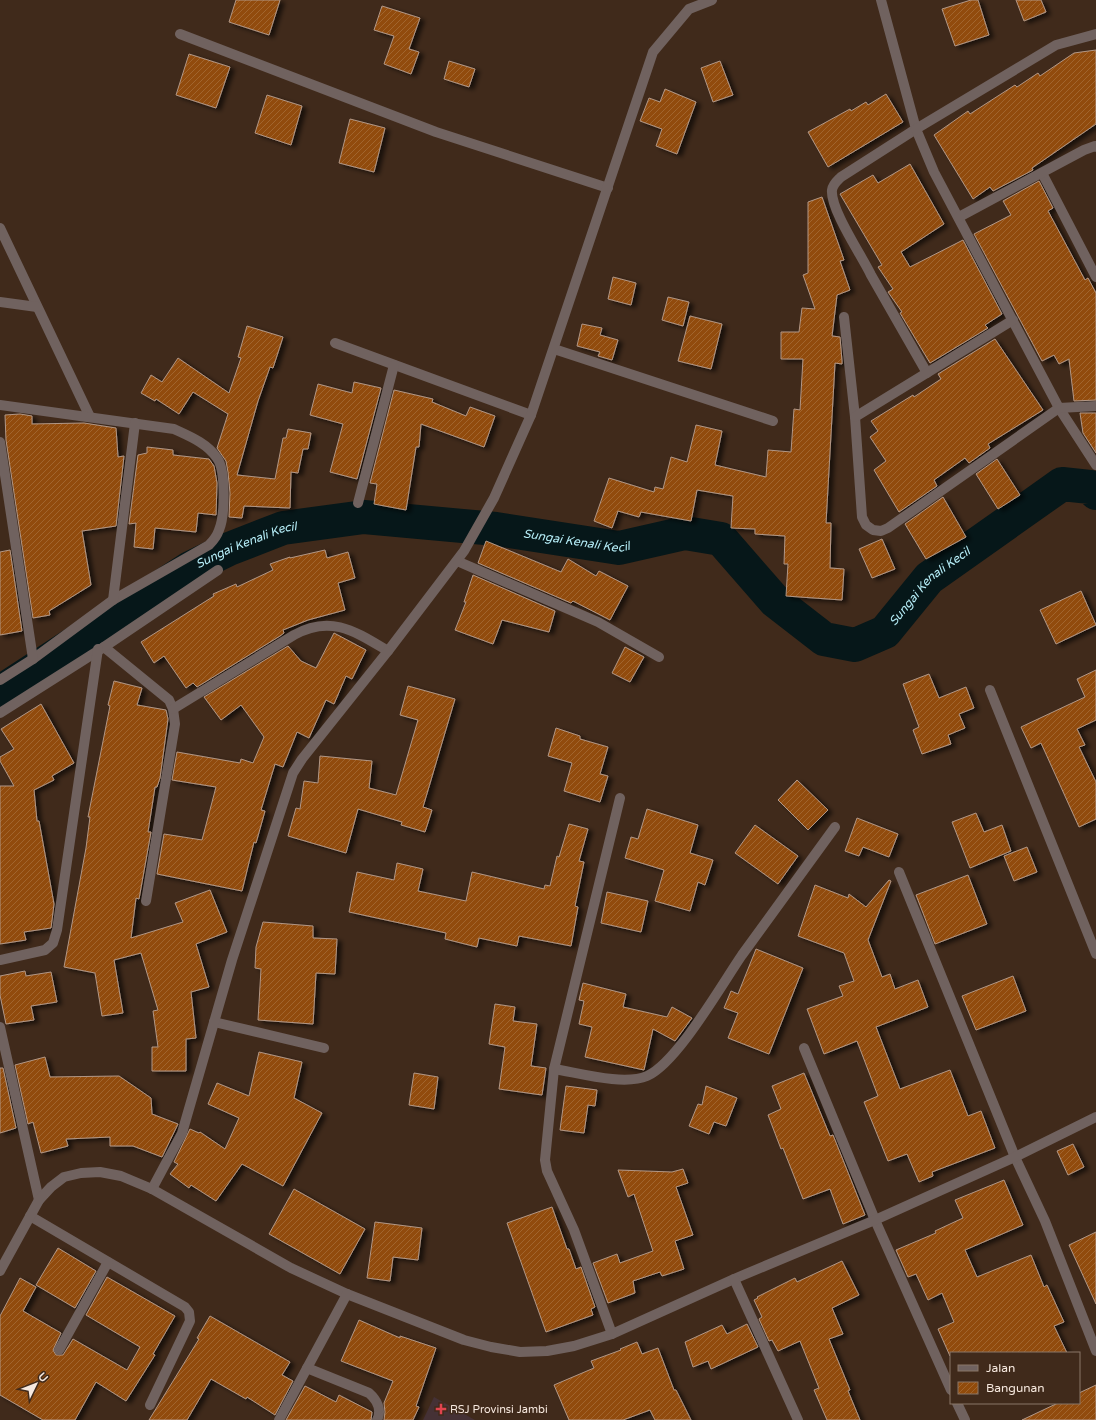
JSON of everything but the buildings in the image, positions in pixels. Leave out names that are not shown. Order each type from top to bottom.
[{"type":"street","points":[[152,1189],[182,1133],[232,960],[293,773],[302,759],[457,561],[494,498],[531,415],[653,52],[689,5],[712,0]]},
{"type":"street","points":[[881,0],[916,129],[934,172],[960,217],[1060,408],[1096,466]]},
{"type":"street","points":[[180,34],[436,132],[608,188]]},
{"type":"street","points":[[927,373],[871,276],[863,258],[848,235],[833,198],[832,189],[834,183],[916,129],[1011,74],[1056,45],[1096,34]]},
{"type":"street","points":[[960,217],[1096,146]]},
{"type":"street","points":[[1042,173],[1096,277]]},
{"type":"street","points":[[0,228],[90,417]]},
{"type":"street","points":[[0,302],[38,307]]},
{"type":"street","points":[[844,317],[855,417],[862,517],[869,528],[881,531],[888,528],[1060,408],[1096,406]]},
{"type":"street","points":[[855,417],[1013,320]]},
{"type":"street","points":[[335,343],[531,415]]},
{"type":"street","points":[[554,349],[773,421]]},
{"type":"street","points":[[358,502],[394,364]]},
{"type":"street","points":[[0,405],[174,428],[196,439],[211,450],[218,459],[221,468],[223,515],[219,532],[209,545],[113,600],[32,659],[0,680]]},
{"type":"street","points":[[113,600],[135,423]]},
{"type":"street","points":[[0,442],[32,659]]},
{"type":"street","points":[[457,561],[598,622],[658,657]]},
{"type":"street","points":[[0,713],[218,570]]},
{"type":"street","points":[[173,709],[294,635],[313,627],[327,625],[341,627],[353,631],[388,651]]},
{"type":"street","points":[[101,648],[170,700],[173,709],[175,724],[146,901]]},
{"type":"street","points":[[0,960],[45,950],[52,943],[57,930],[101,648]]},
{"type":"street","points":[[990,690],[1096,954]]},
{"type":"street","points":[[612,1334],[574,1230],[547,1171],[545,1160],[554,1069],[620,798]]},
{"type":"street","points":[[554,1069],[615,1079],[632,1079],[647,1076],[662,1066],[676,1051],[743,954],[835,827]]},
{"type":"street","points":[[899,872],[1015,1157],[1045,1221],[1096,1351]]},
{"type":"street","points":[[214,1022],[324,1048]]},
{"type":"street","points":[[0,1027],[39,1200]]},
{"type":"street","points":[[804,1048],[875,1220],[950,1388]]},
{"type":"street","points":[[0,1271],[39,1200],[64,1177],[80,1173],[100,1172],[121,1176],[152,1189],[291,1268],[347,1294],[464,1340],[491,1348],[520,1352],[547,1351],[574,1346],[612,1334],[734,1279],[875,1220],[1015,1157],[1096,1118]]},
{"type":"street","points":[[30,1216],[185,1306],[189,1312],[190,1321],[150,1406]]},
{"type":"street","points":[[60,1350],[108,1262]]},
{"type":"street","points":[[734,1279],[798,1420]]},
{"type":"street","points":[[279,1420],[347,1294]]},
{"type":"street","points":[[307,1368],[368,1393],[374,1398],[378,1406],[379,1415],[377,1420]]},
{"type":"street","points":[[957,1404],[965,1420]]},
{"type":"shaded area","name":"RSJ Provinsi Jambi","points":[[434,1397],[475,1420],[423,1420]]},
{"type":"waterway","name":"Sungai Kenali Kecil","points":[[0,692],[190,568],[229,549],[283,528],[364,517],[496,529],[619,548],[685,533],[721,539],[775,601],[824,639],[855,645],[885,632],[929,578],[1062,484],[1090,487],[1096,493]]},
{"type":"place","name":"RSJ Provinsi Jambi","points":[[441,1409]]}]
